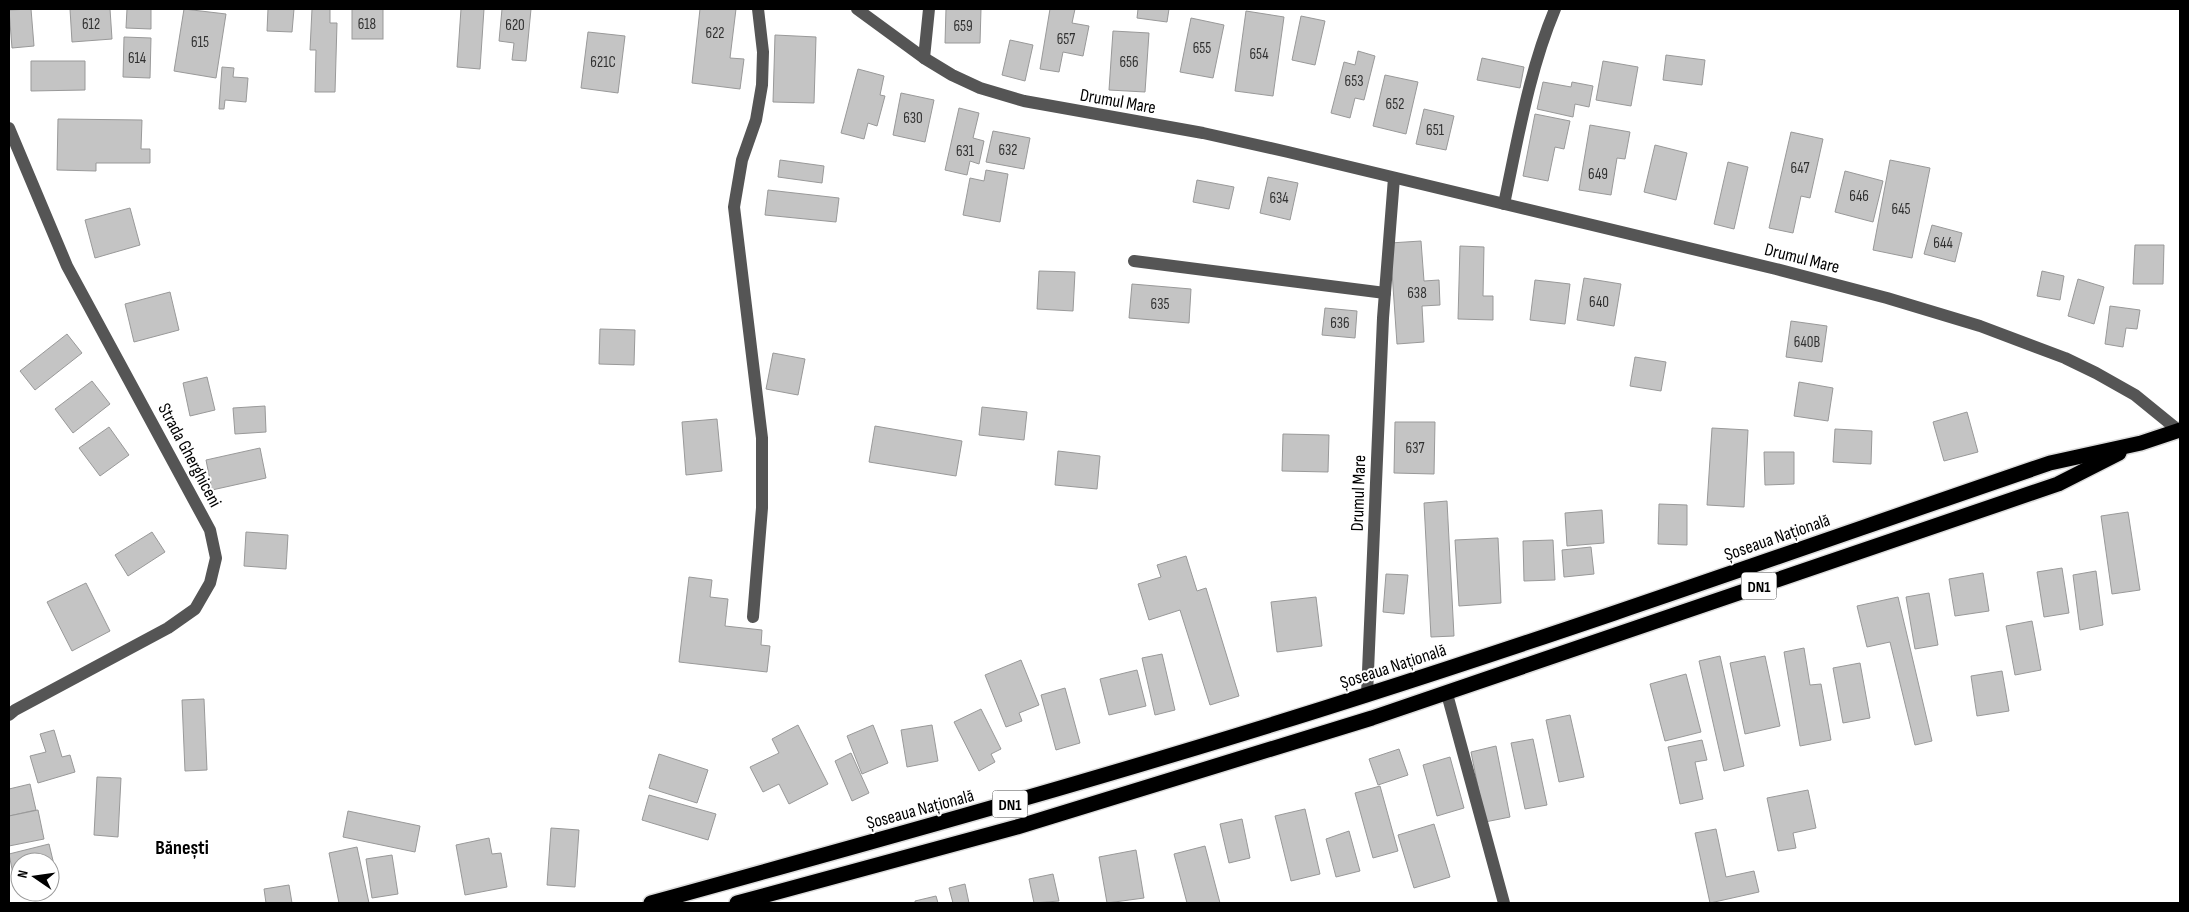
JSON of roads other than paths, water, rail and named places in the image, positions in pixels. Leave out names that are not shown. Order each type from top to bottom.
[{"type":"highway","name":"Șoseaua Națională","points":[[651,903],[1011,803],[1367,695],[2050,463],[2141,443],[2179,430]]},
{"type":"highway","name":"Șoseaua Națională","points":[[737,903],[1017,827],[1186,777],[1447,694],[2058,484],[2141,443]]},
{"type":"street","points":[[753,617],[762,508],[762,438],[734,207],[742,160],[756,120],[762,85],[763,52],[758,9]]},
{"type":"street","name":"Drumul Mare","points":[[857,9],[924,58],[952,74],[980,88],[1024,101],[1203,134],[1394,178],[1785,272],[1887,298],[1980,326],[2065,358],[2096,373],[2135,395],[2179,430]]},
{"type":"street","points":[[924,58],[929,9]]},
{"type":"street","points":[[1504,204],[1531,76],[1555,9]]},
{"type":"street","name":"Strada Gherghiceni","points":[[9,128],[67,266],[210,530],[216,558],[210,583],[195,609],[168,628],[15,710],[9,715]]},
{"type":"street","name":"Drumul Mare","points":[[1367,695],[1385,293],[1394,178]]},
{"type":"street","points":[[1134,261],[1385,293]]},
{"type":"street","points":[[1447,694],[1504,903]]},
{"type":"district","name":"Bănești","points":[[182,847]]}]
